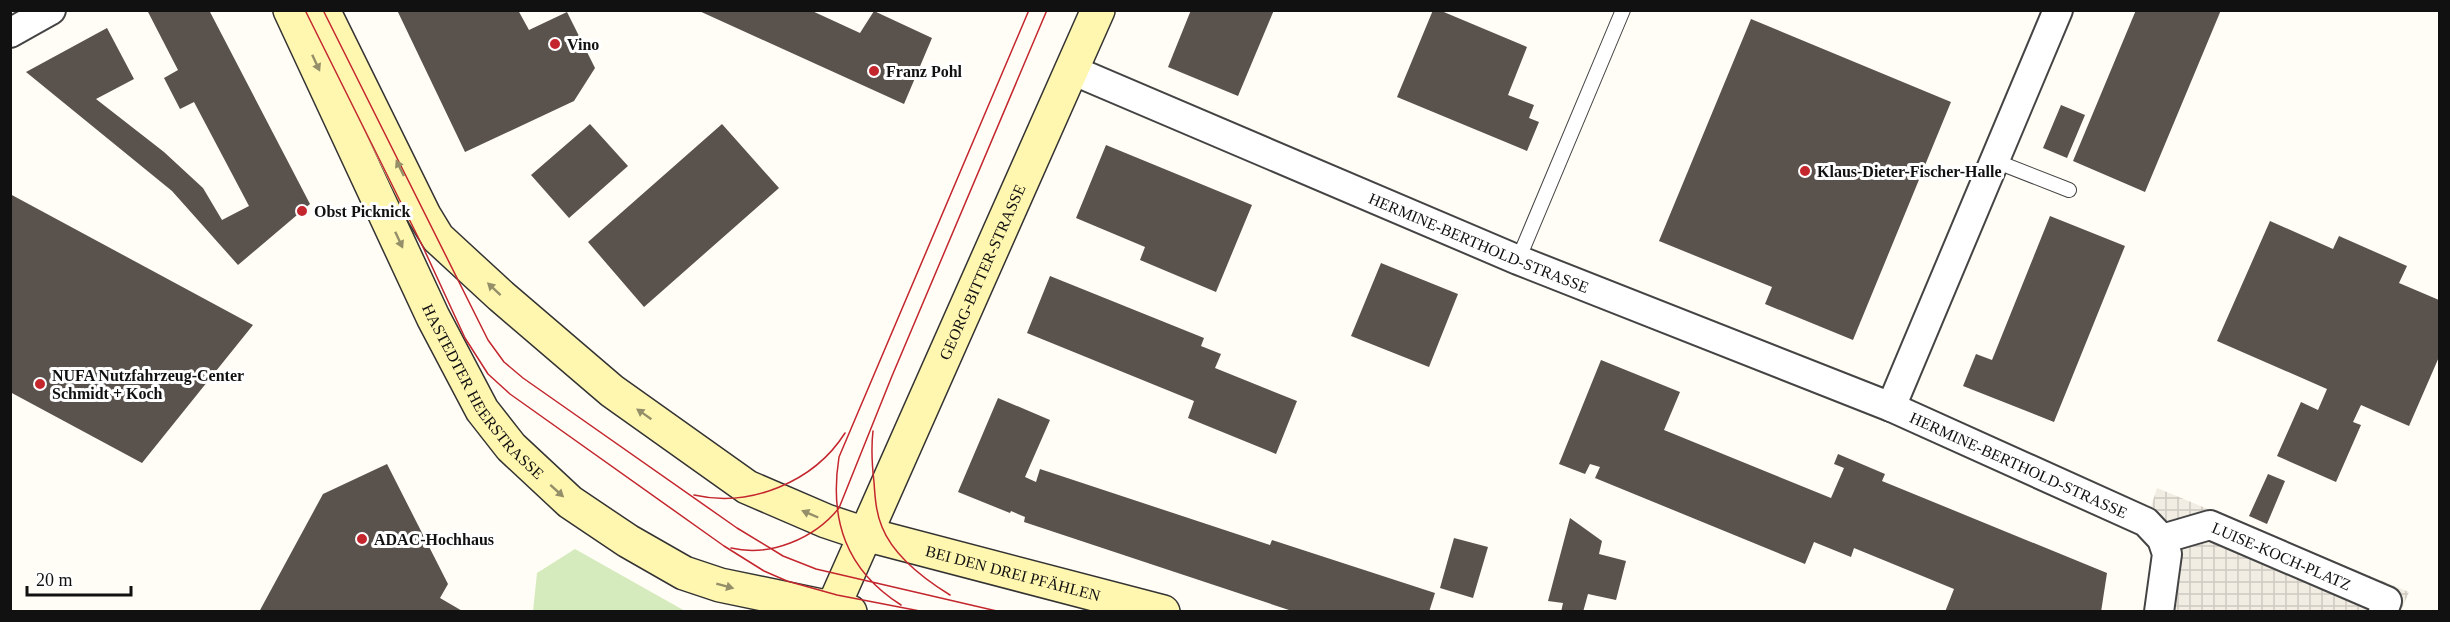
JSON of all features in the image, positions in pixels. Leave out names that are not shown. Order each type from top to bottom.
[{"type":"street","points":[[10,33],[51,10]]},
{"type":"street","name":"HASTEDTER HEERSTRASSE","points":[[290,10],[433,317],[482,410],[511,447],[570,502],[628,542],[684,573],[731,587],[838,610]]},
{"type":"street","points":[[323,10],[424,215],[438,238],[501,296],[612,391],[747,487],[826,521],[865,534]]},
{"type":"street","name":"GEORG-BITTER-STRASSE","points":[[838,610],[865,534],[1098,10]]},
{"type":"street","name":"HERMINE-BERTHOLD-STRASSE","points":[[1891,407],[2058,10]]},
{"type":"street","name":"HERMINE-BERTHOLD-STRASSE","points":[[1072,70],[1518,260],[1891,407],[2154,531]]},
{"type":"street","name":"LUISE-KOCH-PLATZ","points":[[2154,531],[2210,525],[2388,601],[2383,612]]},
{"type":"street","points":[[2154,531],[2167,555],[2159,612]]},
{"type":"street","name":"BEI DEN DREI PFÄHLEN","points":[[865,534],[1163,612]]},
{"type":"lane","points":[[1518,260],[1623,10]]},
{"type":"lane","points":[[1995,161],[2069,190]]},
{"type":"green space","points":[[575,549],[685,611],[533,611],[537,573]]},
{"type":"shaded area","points":[[2157,488],[2409,592],[2401,611],[2159,611],[2167,554],[2146,522]]},
{"type":"building","points":[[147,10],[209,10],[310,204],[238,265],[172,191],[26,72],[107,28],[134,79],[96,99],[164,152],[203,188],[222,220],[249,206],[194,102],[180,109],[164,78],[178,70]]},
{"type":"building","points":[[397,10],[518,10],[529,30],[567,12],[595,68],[574,101],[465,152]]},
{"type":"building","name":"Franz Pohl","points":[[697,10],[810,10],[860,33],[874,11],[932,38],[904,104]]},
{"type":"building","points":[[1191,10],[1274,10],[1238,96],[1168,67]]},
{"type":"building","points":[[1433,10],[1439,10],[1527,47],[1508,95],[1534,105],[1529,118],[1539,122],[1527,151],[1397,97]]},
{"type":"building","points":[[2136,10],[2221,10],[2145,192],[2073,161]]},
{"type":"building","name":"Klaus-Dieter-Fischer-Halle","points":[[1751,19],[1951,102],[1853,340],[1765,304],[1772,287],[1659,241]]},
{"type":"building","points":[[2061,105],[2085,115],[2067,158],[2043,148]]},
{"type":"building","points":[[590,124],[628,166],[569,218],[531,175]]},
{"type":"building","points":[[722,124],[779,188],[644,307],[588,242]]},
{"type":"building","points":[[1106,145],[1252,205],[1216,292],[1140,260],[1145,247],[1076,218]]},
{"type":"building","points":[[10,194],[253,325],[142,463],[10,392]]},
{"type":"building","points":[[2050,216],[2125,246],[2054,422],[1963,386],[1976,354],[1992,360]]},
{"type":"building","points":[[2270,221],[2333,249],[2339,236],[2407,266],[2399,283],[2439,300],[2439,357],[2409,426],[2361,405],[2353,422],[2361,425],[2336,482],[2277,456],[2301,402],[2318,410],[2327,389],[2217,341]]},
{"type":"building","points":[[1381,263],[1458,294],[1429,367],[1351,336]]},
{"type":"building","points":[[1050,276],[1204,338],[1201,346],[1221,354],[1215,368],[1297,401],[1276,454],[1188,418],[1194,401],[1027,333]]},
{"type":"building","points":[[1601,360],[1680,392],[1664,430],[1831,498],[1844,468],[1834,464],[1838,454],[1885,474],[1882,481],[2107,573],[2101,612],[1945,612],[1954,589],[1854,548],[1851,557],[1814,542],[1805,564],[1595,478],[1600,467],[1590,464],[1585,474],[1559,464]]},
{"type":"building","points":[[998,398],[1050,420],[1025,477],[1036,482],[1040,469],[1270,545],[1272,540],[1435,593],[1429,612],[1295,612],[1024,522],[1025,517],[958,492]]},
{"type":"building","name":"ADAC-Hochhaus","points":[[387,464],[448,584],[440,598],[464,612],[259,612],[323,494]]},
{"type":"building","points":[[2268,474],[2285,481],[2267,524],[2249,516]]},
{"type":"building","points":[[1570,518],[1602,541],[1599,554],[1626,561],[1616,600],[1588,594],[1583,612],[1561,612],[1563,603],[1548,601]]},
{"type":"building","points":[[1454,538],[1488,547],[1473,598],[1440,588]]},
{"type":"tram line","points":[[305,10],[423,247],[465,338],[488,374],[510,394],[724,546],[764,571],[787,581],[837,595],[925,612]]},
{"type":"tram line","points":[[323,10],[488,340],[504,362],[523,378],[737,528],[783,556],[816,569],[1001,612]]},
{"type":"tram line","points":[[901,605],[867,576],[846,541],[837,502],[839,457],[1029,10]]},
{"type":"tram line","points":[[731,548],[761,550],[790,543],[817,529],[839,508],[892,376],[1047,10]]},
{"type":"tram line","points":[[873,431],[872,456],[877,511],[887,538],[911,566],[950,595]]},
{"type":"tram line","points":[[694,495],[737,498],[779,487],[798,478],[816,465],[845,433]]},
{"type":"place","name":"Vino","points":[[555,44]]},
{"type":"place","name":"Franz Pohl","points":[[874,71]]},
{"type":"place","name":"Klaus-Dieter-Fischer-Halle","points":[[1805,171]]},
{"type":"place","name":"Obst Picknick","points":[[302,211]]},
{"type":"place","name":"NUFA Nutzfahrzeug-Center Schmidt + Koch","points":[[40,384]]},
{"type":"place","name":"ADAC-Hochhaus","points":[[362,539]]}]
